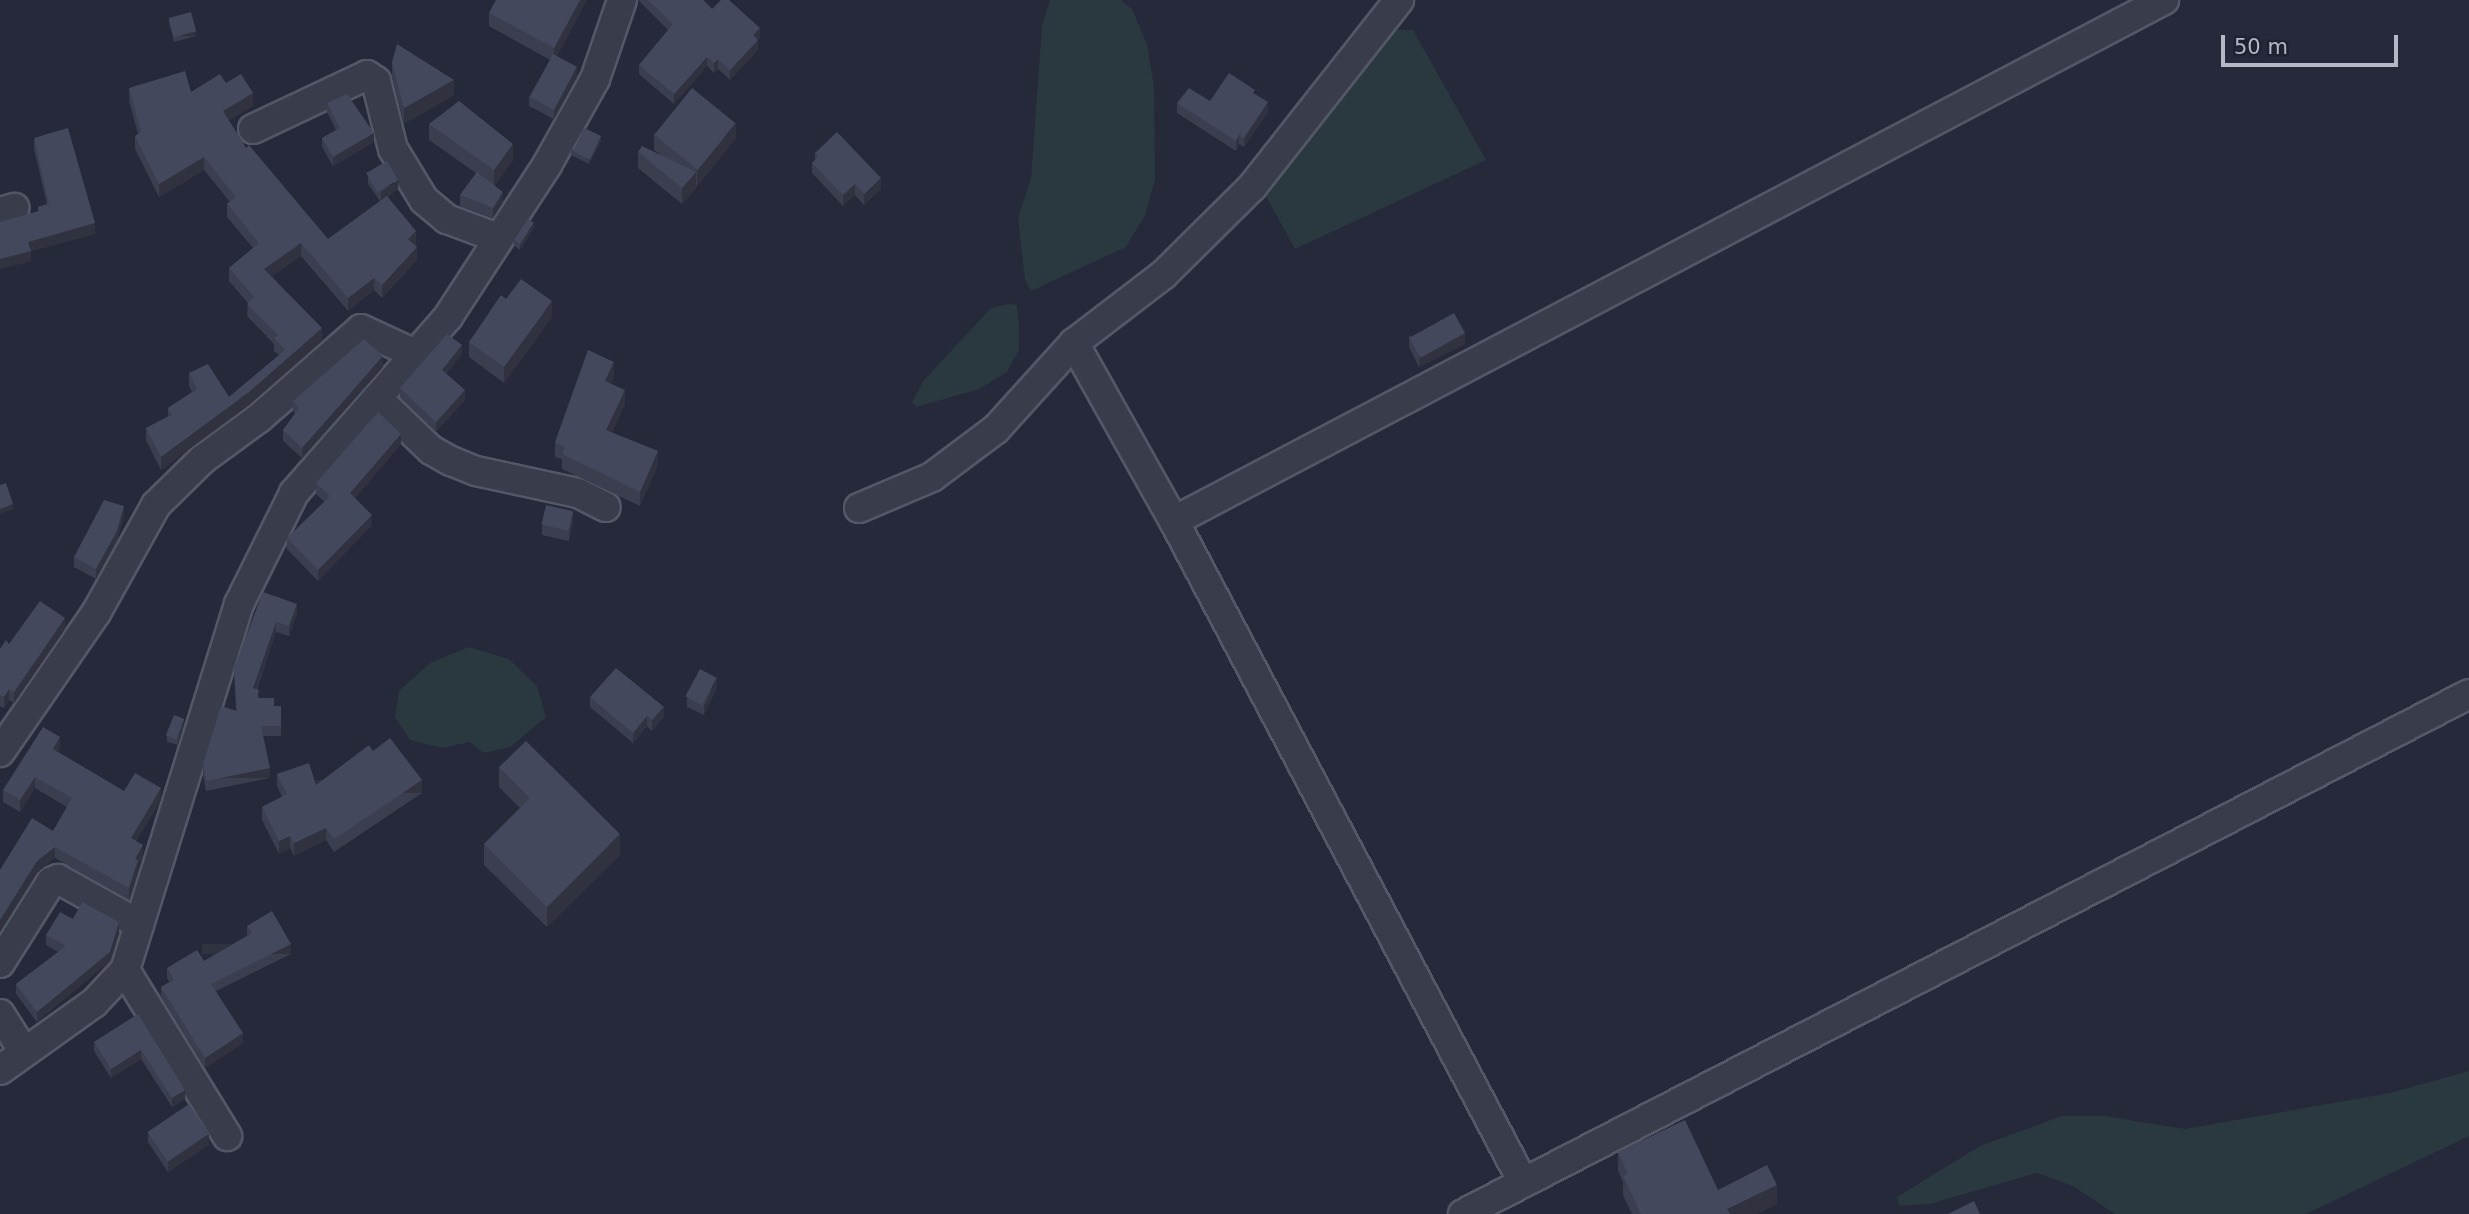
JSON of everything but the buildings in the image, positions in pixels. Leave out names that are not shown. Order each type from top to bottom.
[{"type":"street","points":[[0,1070],[94,1003],[125,971],[239,604],[294,493],[448,317],[547,165],[595,79],[622,0]]},
{"type":"street","points":[[859,508],[932,477],[996,429],[1074,343],[1163,275],[1252,187],[1399,0]]},
{"type":"street","points":[[1174,521],[2164,0]]},
{"type":"street","points":[[253,129],[367,75],[376,81],[393,149],[424,200],[447,219],[498,239]]},
{"type":"street","points":[[4,737],[96,613],[156,505],[203,459],[259,418],[361,329],[415,354]]},
{"type":"street","points":[[1074,343],[1174,521],[1524,1182]]},
{"type":"street","points":[[377,398],[430,450],[451,461],[475,471],[578,493],[606,507]]},
{"type":"street","points":[[1463,1214],[2469,694]]},
{"type":"street","points":[[0,963],[51,882],[58,880],[139,924]]},
{"type":"street","points":[[125,971],[227,1136]]},
{"type":"street","points":[[0,1014],[24,1052]]},
{"type":"shaded area","points":[[1050,0],[1121,0],[1132,9],[1147,44],[1154,87],[1155,180],[1145,215],[1126,247],[1031,291],[1025,280],[1018,218],[1031,178],[1042,26]]},
{"type":"shaded area","points":[[1395,30],[1413,30],[1486,160],[1295,249],[1262,189]]},
{"type":"shaded area","points":[[1017,305],[1019,350],[1007,372],[979,389],[916,407],[912,402],[924,380],[991,308]]},
{"type":"shaded area","points":[[469,647],[509,659],[537,686],[546,717],[510,747],[484,753],[469,742],[443,748],[410,740],[395,717],[399,691],[430,663]]},
{"type":"shaded area","points":[[2469,1071],[2469,1136],[2306,1214],[2115,1214],[2073,1186],[2037,1173],[1930,1204],[1899,1206],[1897,1197],[1980,1146],[2062,1116],[2105,1116],[2185,1129],[2390,1093]]}]
